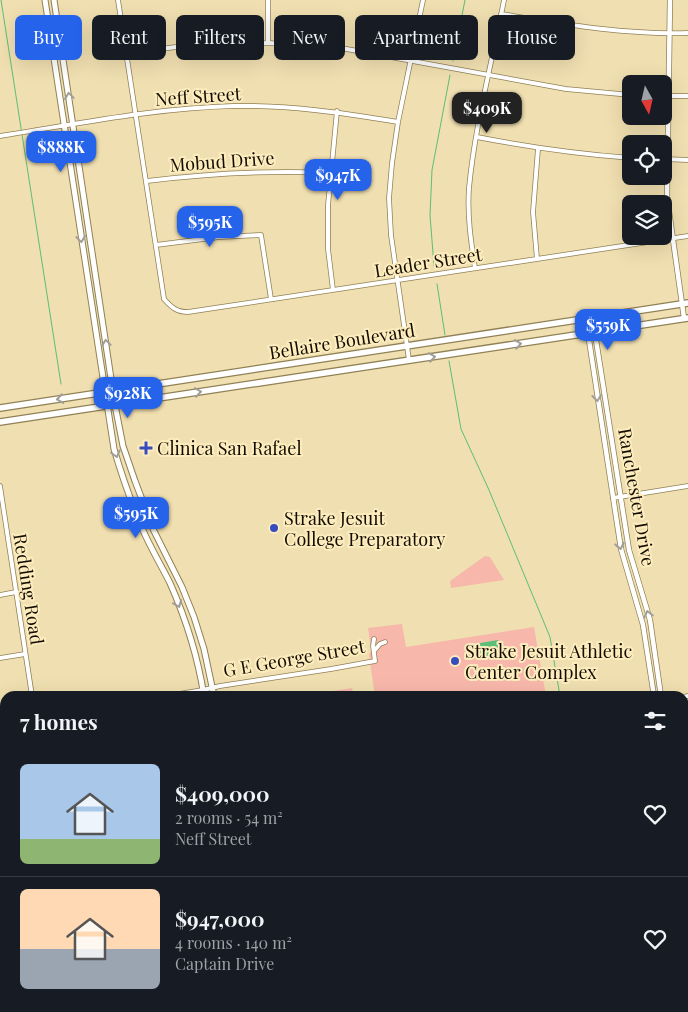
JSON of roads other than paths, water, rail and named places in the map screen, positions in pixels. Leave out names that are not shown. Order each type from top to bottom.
[{"type":"main road","points":[[45,0],[114,449],[125,487],[143,530],[170,584],[184,620],[194,649],[204,691]]},
{"type":"main road","points":[[54,0],[115,405],[123,446],[154,530],[188,602],[204,649],[213,691]]},
{"type":"main road","points":[[78,218],[87,216]]},
{"type":"main road","points":[[90,301],[100,299]]},
{"type":"main road","name":"Bellaire Boulevard","points":[[0,408],[685,303]]},
{"type":"main road","name":"Bellaire Boulevard","points":[[0,422],[686,318]]},
{"type":"main road","points":[[324,359],[326,373]]},
{"type":"main road","points":[[237,373],[239,386]]},
{"type":"main road","points":[[125,487],[136,483]]},
{"type":"street","points":[[118,0],[121,15]]},
{"type":"street","points":[[268,0],[268,43]]},
{"type":"street","points":[[420,15],[423,0]]},
{"type":"street","points":[[475,268],[469,226],[469,189],[477,137],[504,0]]},
{"type":"street","points":[[667,75],[670,0]]},
{"type":"street","points":[[501,14],[573,26],[670,34],[688,33]]},
{"type":"street","points":[[166,48],[201,44],[268,43],[355,50]]},
{"type":"street","points":[[129,60],[156,246],[219,237],[262,235],[271,299]]},
{"type":"street","points":[[409,360],[396,280],[389,198],[398,122],[411,60],[566,89],[622,93]]},
{"type":"street","points":[[672,96],[688,96]]},
{"type":"street","name":"Neff Street","points":[[0,136],[181,109],[234,106],[337,112],[398,122]]},
{"type":"street","points":[[333,290],[328,249],[330,173],[337,112]]},
{"type":"street","points":[[477,137],[538,149],[622,157]]},
{"type":"street","points":[[537,259],[533,212],[538,149]]},
{"type":"street","points":[[672,159],[688,160]]},
{"type":"street","name":"Mobud Drive","points":[[147,181],[226,172],[330,173]]},
{"type":"street","name":"Leader Street","points":[[672,238],[688,236]]},
{"type":"street","points":[[672,238],[685,303],[686,318]]},
{"type":"street","name":"Leader Street","points":[[156,246],[164,299],[172,308],[188,312],[627,245]]},
{"type":"street","name":"Ranchester Drive","points":[[590,318],[592,332],[596,339],[609,412],[632,560],[647,607],[660,691]]},
{"type":"street","name":"Ranchester Drive","points":[[592,332],[590,340],[599,414],[624,563],[638,604],[653,691]]},
{"type":"street","points":[[595,379],[603,378]]},
{"type":"street","points":[[599,414],[609,412]]},
{"type":"street","name":"Redding Road","points":[[0,486],[31,691]]},
{"type":"street","points":[[613,498],[688,486]]},
{"type":"street","points":[[0,530],[7,530]]},
{"type":"street","points":[[624,563],[632,560]]},
{"type":"street","points":[[0,595],[16,592]]},
{"type":"street","name":"G E George Street","points":[[212,688],[375,661],[374,639]]},
{"type":"street","points":[[645,640],[653,639]]},
{"type":"street","name":"G E George Street","points":[[374,651],[380,644],[385,642]]},
{"type":"street","points":[[0,658],[25,654]]},
{"type":"street","points":[[207,691],[212,688]]},
{"type":"waterway","points":[[1,0],[61,384]]},
{"type":"waterway","points":[[453,61],[465,0]]},
{"type":"waterway","points":[[434,266],[430,215],[432,170],[450,75]]},
{"type":"waterway","points":[[437,284],[445,335]]},
{"type":"waterway","points":[[449,361],[461,429],[489,490],[550,637],[559,691]]},
{"type":"place","name":"Clinica San Rafael","points":[[146,448]]},
{"type":"place","name":"Strake Jesuit College Preparatory","points":[[274,528]]},
{"type":"place","name":"Strake Jesuit Athletic Center Complex","points":[[455,661]]}]
